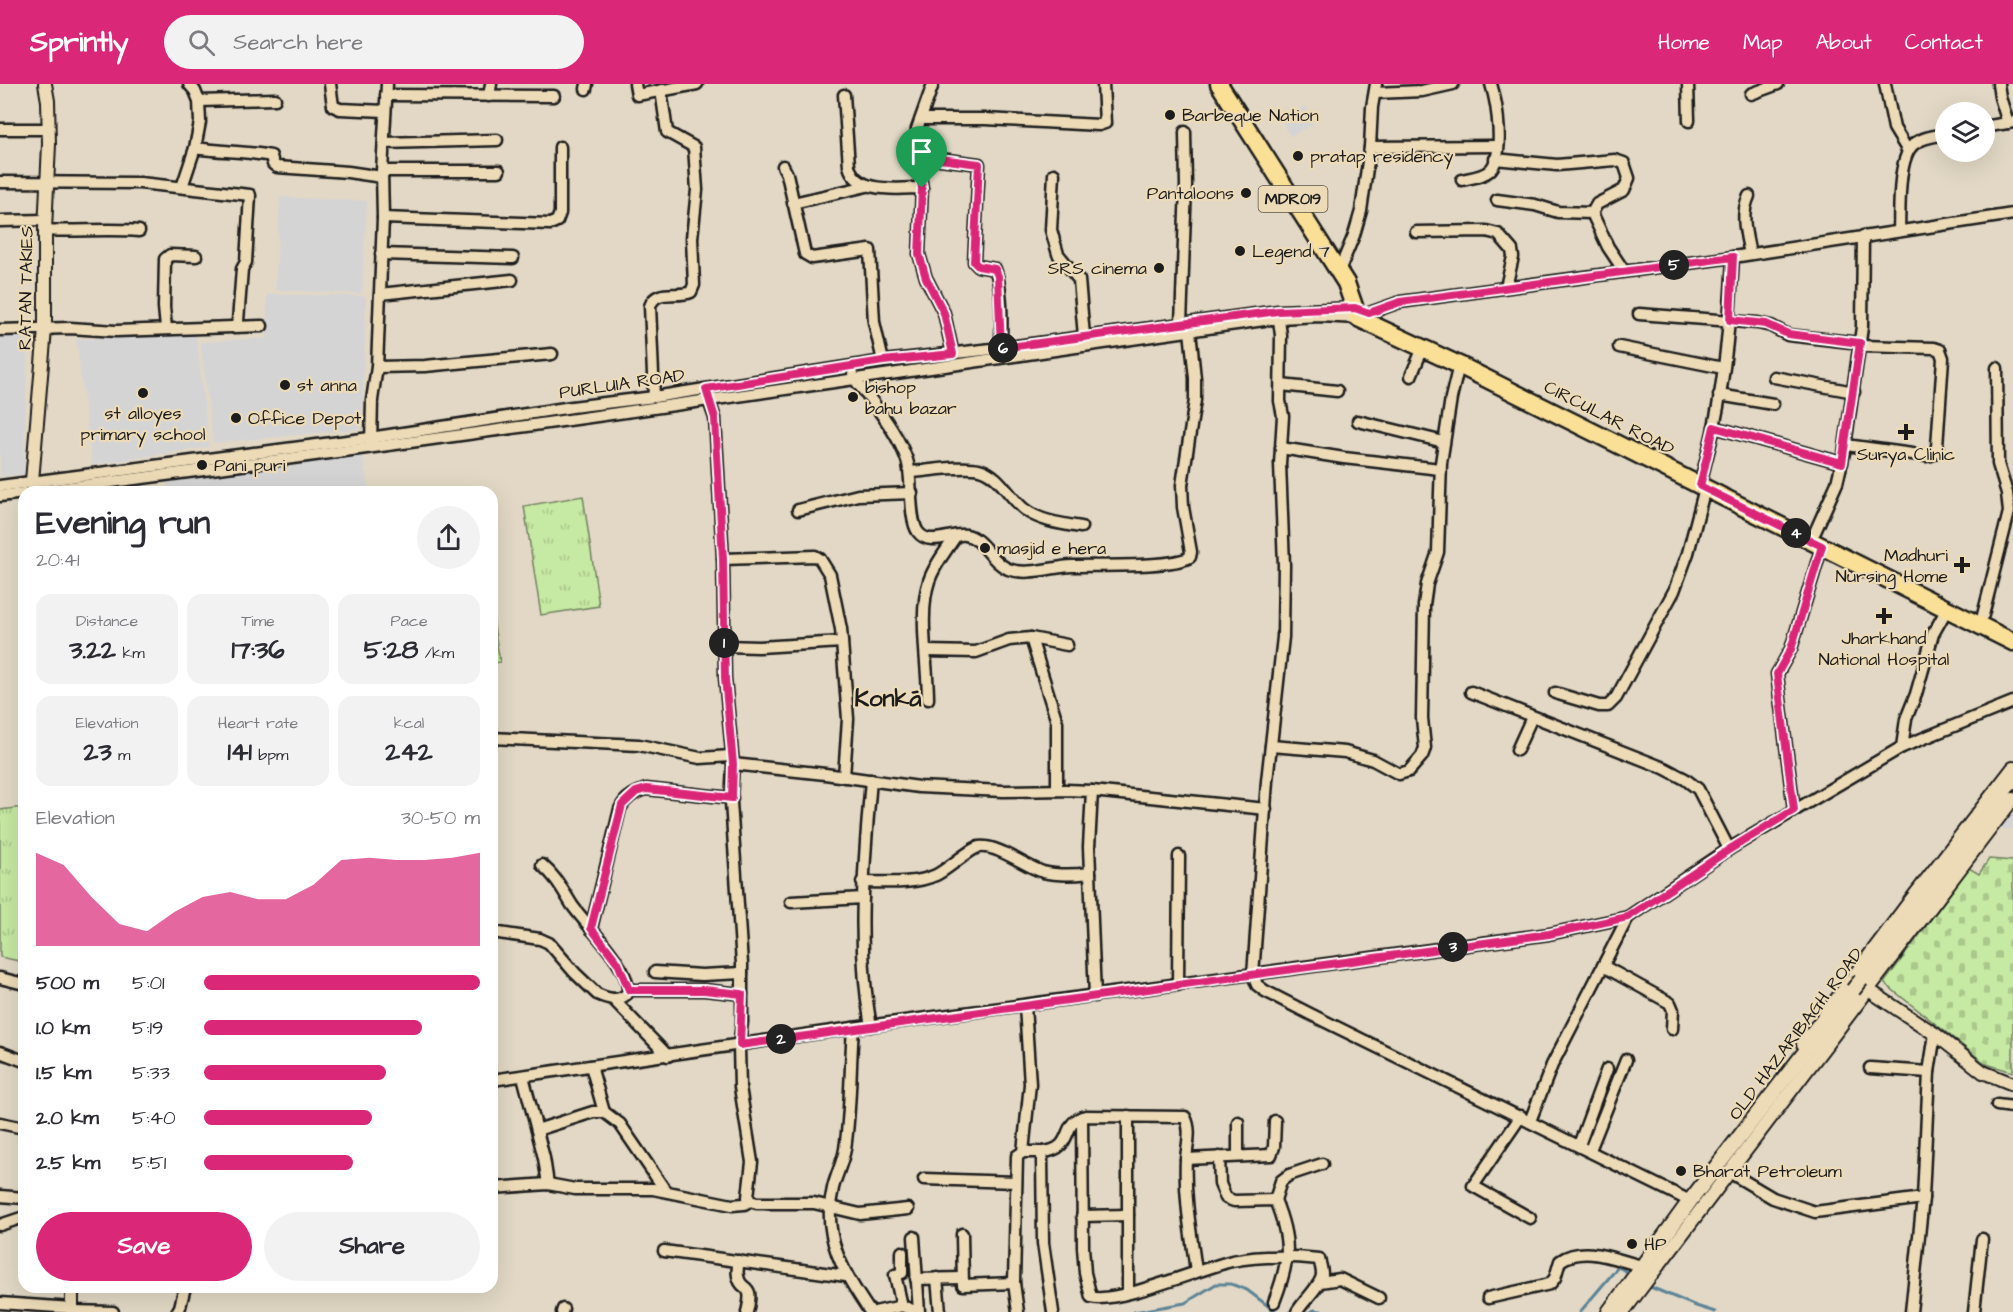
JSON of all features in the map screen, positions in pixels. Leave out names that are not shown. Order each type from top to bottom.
[{"type":"main road","name":"MDR019","points":[[1219,84],[1339,271],[1361,313]]},
{"type":"main road","name":"CIRCULAR ROAD","points":[[1361,313],[1423,348],[2013,631]]},
{"type":"main road","name":"CIRCULAR ROAD","points":[[1361,313],[1486,367],[1702,483]]},
{"type":"main road","name":"CIRCULAR ROAD","points":[[1819,539],[1947,609],[2013,642]]},
{"type":"main road","name":"OLD HAZARIBAGH ROAD","points":[[1859,986],[2013,779]]},
{"type":"main road","name":"OLD HAZARIBAGH ROAD","points":[[1616,1312],[1690,1201],[2013,789]]},
{"type":"main road","name":"OLD HAZARIBAGH ROAD","points":[[1609,1312],[1638,1277]]},
{"type":"street","name":"RATAN TAKIES","points":[[33,486],[45,328],[48,129],[45,84]]},
{"type":"street","points":[[182,187],[195,148],[200,122],[199,101],[189,84]]},
{"type":"street","points":[[330,84],[333,106],[340,109],[385,111]]},
{"type":"street","points":[[489,96],[491,84]]},
{"type":"street","points":[[635,84],[637,95],[697,84]]},
{"type":"street","points":[[933,84],[917,129],[915,146],[922,188],[919,254],[926,278],[944,313],[953,354]]},
{"type":"street","points":[[922,119],[985,119],[1102,125],[1105,123],[1103,84]]},
{"type":"street","points":[[1339,271],[1359,219],[1370,147],[1375,88],[1422,91],[1453,84]]},
{"type":"street","points":[[1462,180],[1485,174],[1491,170],[1495,159],[1498,146],[1496,104],[1491,84]]},
{"type":"street","points":[[1689,84],[1689,121]]},
{"type":"street","points":[[1751,94],[1778,84]]},
{"type":"street","points":[[1885,84],[1894,128],[1908,151]]},
{"type":"street","points":[[1995,125],[2010,122],[2000,97],[1998,84]]},
{"type":"street","points":[[371,443],[372,400],[377,367],[383,218],[382,174],[387,90],[489,96],[554,96]]},
{"type":"street","points":[[654,397],[650,306],[652,299],[658,295],[691,292],[693,285],[692,238],[697,190],[694,147],[667,132],[662,90]]},
{"type":"street","points":[[844,95],[849,166],[854,175],[867,186]]},
{"type":"street","points":[[199,101],[275,99]]},
{"type":"street","points":[[0,129],[48,129]]},
{"type":"street","points":[[851,366],[854,380],[897,437],[903,449],[910,472],[915,525],[920,534],[931,538],[968,535],[1000,564],[1008,569],[1018,570],[1148,564],[1190,558],[1182,485],[1195,400],[1195,378],[1186,328],[1185,132]]},
{"type":"street","points":[[1899,231],[1904,161],[1908,151],[1919,141],[1935,137]]},
{"type":"street","points":[[384,143],[497,140]]},
{"type":"street","points":[[1370,147],[1498,146]]},
{"type":"street","points":[[383,218],[550,224],[557,221],[560,213],[560,147]]},
{"type":"street","points":[[195,148],[271,156],[273,164],[277,167],[382,174],[499,171]]},
{"type":"street","points":[[917,156],[979,164],[974,262],[978,266],[995,269],[998,276],[1000,354]]},
{"type":"street","points":[[1495,159],[1557,165],[1620,160],[1629,173],[1628,185],[1618,195],[1597,204],[1592,213]]},
{"type":"street","points":[[783,166],[787,174],[805,254],[812,258],[870,250],[874,322],[883,361]]},
{"type":"street","points":[[1054,174],[1051,230],[1058,254],[1079,280],[1084,336]]},
{"type":"street","points":[[0,183],[140,183],[250,195],[246,262],[242,269],[238,321],[235,328]]},
{"type":"street","points":[[793,203],[867,186],[922,188]]},
{"type":"street","points":[[1749,196],[1744,215],[1750,254]]},
{"type":"street","points":[[1497,200],[1534,205],[1558,212],[1592,213]]},
{"type":"street","points":[[1592,213],[1608,247],[1624,271]]},
{"type":"street","name":"PURLUIA ROAD","points":[[55,486],[707,394],[883,361],[953,354],[1000,354],[1279,314],[1361,313],[1400,302],[1733,257],[2013,214]]},
{"type":"street","points":[[0,221],[45,225],[75,232],[94,229],[139,231]]},
{"type":"street","points":[[1416,231],[1486,231],[1498,234],[1512,250],[1513,257],[1506,287]]},
{"type":"street","points":[[1794,810],[1777,674],[1791,649],[1846,445],[1860,344],[1863,307],[1863,236]]},
{"type":"street","points":[[381,254],[513,258]]},
{"type":"street","points":[[166,328],[165,259],[170,255],[196,256]]},
{"type":"street","points":[[1555,693],[1599,706],[1608,706],[1616,698],[1674,591],[1688,553],[1714,427],[1730,320],[1733,257]]},
{"type":"street","points":[[380,294],[512,280]]},
{"type":"street","points":[[1279,314],[1283,416],[1281,448],[1283,637],[1271,746],[1253,975],[1257,985],[1686,1199]]},
{"type":"street","points":[[1639,314],[1766,324],[1788,334],[1860,344],[1929,347],[1940,350],[1943,358],[1935,453],[1927,456],[1846,445]]},
{"type":"street","points":[[0,330],[45,328],[116,331],[262,326]]},
{"type":"street","name":"PURLUIA ROAD","points":[[371,443],[572,407],[654,397],[854,380],[1000,354],[1084,336],[1186,328]]},
{"type":"street","points":[[1411,376],[1423,348]]},
{"type":"street","points":[[1619,348],[1723,368]]},
{"type":"street","points":[[377,367],[425,366],[552,354]]},
{"type":"street","points":[[1271,746],[1345,752],[1374,760],[1399,774],[1409,771],[1422,756],[1426,741],[1422,718],[1424,605],[1426,584],[1438,552],[1440,469],[1451,398],[1459,364]]},
{"type":"street","points":[[1983,615],[2011,511],[1998,464],[1997,368]]},
{"type":"street","points":[[1774,377],[1854,392]]},
{"type":"street","points":[[1281,385],[1337,391]]},
{"type":"street","points":[[707,394],[715,418],[723,559],[724,646],[741,928],[740,1045],[743,1112],[752,1162],[748,1190],[750,1201]]},
{"type":"street","points":[[1719,395],[1773,404]]},
{"type":"street","points":[[1359,421],[1444,442]]},
{"type":"street","points":[[1714,427],[1842,463]]},
{"type":"street","points":[[1281,448],[1440,469]]},
{"type":"street","points":[[910,472],[978,469],[993,477],[1023,508],[1035,515],[1081,527]]},
{"type":"street","name":"PURLUIA ROAD","points":[[0,486],[18,488]]},
{"type":"street","points":[[0,496],[18,494]]},
{"type":"street","points":[[798,510],[858,495],[912,494]]},
{"type":"street","points":[[928,699],[925,623],[927,588],[933,573],[955,537]]},
{"type":"street","points":[[723,559],[808,556],[820,559],[830,574],[842,642],[848,719],[844,777]]},
{"type":"street","points":[[1902,747],[1906,719],[1916,694],[1933,634],[1947,609]]},
{"type":"street","points":[[926,651],[976,652],[1009,640],[1031,638],[1067,645]]},
{"type":"street","points":[[1031,638],[1057,722],[1057,790]]},
{"type":"street","points":[[724,646],[759,647],[842,642]]},
{"type":"street","points":[[1471,692],[1685,778],[1698,789],[1730,849]]},
{"type":"street","points":[[498,1079],[853,1028],[1549,934],[1628,917],[1730,849],[1902,747],[2013,702]]},
{"type":"street","points":[[1517,750],[1532,717]]},
{"type":"street","points":[[498,738],[639,745],[693,757],[732,760],[938,789],[1092,791],[1266,809]]},
{"type":"street","points":[[1602,1312],[1638,1277],[1728,1172],[2013,768]]},
{"type":"street","points":[[871,780],[862,882],[865,979],[871,1026]]},
{"type":"street","points":[[591,928],[620,809],[628,798],[646,789],[732,798]]},
{"type":"street","points":[[1092,791],[1090,873],[1095,996]]},
{"type":"street","points":[[1623,1312],[1638,1277],[1686,1199],[2013,799]]},
{"type":"street","points":[[862,882],[927,879],[947,869],[972,849],[980,847],[1007,854],[1042,872],[1059,875],[1090,873]]},
{"type":"street","points":[[1178,985],[1179,856]]},
{"type":"street","points":[[542,865],[561,884],[572,905],[618,963],[629,990]]},
{"type":"street","points":[[791,902],[862,898]]},
{"type":"street","points":[[1530,1218],[1473,1186],[1525,1118],[1628,917]]},
{"type":"street","points":[[498,933],[540,939],[549,943],[591,990],[605,998],[623,997],[629,990],[704,990],[742,994]]},
{"type":"street","points":[[1603,966],[1670,1003],[1673,1010],[1672,1029]]},
{"type":"street","points":[[655,972],[712,975],[742,973]]},
{"type":"street","points":[[0,978],[18,982]]},
{"type":"street","points":[[1859,986],[1935,1034],[1983,1072],[2013,1084]]},
{"type":"street","points":[[613,999],[668,1056]]},
{"type":"street","points":[[1023,1152],[1030,1076],[1025,1006]]},
{"type":"street","points":[[853,1028],[845,1150],[833,1187],[830,1206],[832,1240],[846,1276],[870,1312]]},
{"type":"street","points":[[1911,1312],[1923,1198],[1929,1072],[1935,1034]]},
{"type":"street","points":[[0,1052],[18,1059]]},
{"type":"street","points":[[1590,1150],[1626,1060]]},
{"type":"street","points":[[591,1066],[604,1112]]},
{"type":"street","points":[[1870,1068],[1929,1072]]},
{"type":"street","points":[[1579,1145],[1607,1069]]},
{"type":"street","points":[[522,1076],[544,1158],[548,1184]]},
{"type":"street","points":[[1997,1105],[2013,1107]]},
{"type":"street","points":[[537,1130],[593,1112],[604,1112],[620,1124],[665,1190]]},
{"type":"street","points":[[1128,1116],[1128,1293]]},
{"type":"street","points":[[1082,1117],[1082,1216],[1088,1293],[1091,1297],[1095,1299],[1152,1287],[1233,1261],[1287,1257],[1319,1258],[1322,1273],[1320,1282],[1297,1312]]},
{"type":"street","points":[[1017,1312],[1014,1283],[1017,1155],[1023,1152],[1055,1150],[1060,1147],[1073,1122],[1082,1117],[1185,1118],[1189,1132],[1186,1159],[1187,1206],[1196,1271]]},
{"type":"street","points":[[1186,1159],[1271,1155],[1274,1147],[1275,1121]]},
{"type":"street","points":[[1238,1122],[1238,1156]]},
{"type":"street","points":[[0,1123],[18,1127]]},
{"type":"street","points":[[1044,1152],[1042,1243],[1053,1312]]},
{"type":"street","points":[[1219,1157],[1220,1184],[1226,1198],[1234,1201],[1275,1200]]},
{"type":"street","points":[[1274,1302],[1282,1282],[1287,1257],[1287,1231],[1275,1200],[1281,1181],[1289,1175],[1322,1164]]},
{"type":"street","points":[[1728,1172],[1773,1198],[1815,1212],[1923,1198]]},
{"type":"street","points":[[924,1179],[1016,1182]]},
{"type":"street","points":[[498,1188],[548,1184],[575,1189],[665,1190],[732,1205],[750,1201],[763,1204],[814,1203],[848,1212],[869,1214],[908,1209]]},
{"type":"street","points":[[0,1196],[18,1198]]},
{"type":"street","points":[[1082,1216],[1128,1215]]},
{"type":"street","points":[[0,1225],[18,1218]]},
{"type":"street","points":[[962,1234],[963,1285],[1014,1283]]},
{"type":"street","points":[[875,1312],[902,1306],[919,1312],[914,1237]]},
{"type":"street","points":[[1974,1312],[1982,1239]]},
{"type":"street","points":[[664,1251],[846,1276]]},
{"type":"street","points":[[902,1252],[902,1273],[896,1275],[902,1306]]},
{"type":"street","points":[[1488,1298],[1550,1284],[1555,1278],[1560,1261],[1575,1255],[1594,1254],[1638,1277]]},
{"type":"street","points":[[739,1261],[738,1277],[750,1291],[751,1297],[747,1312]]},
{"type":"street","points":[[916,1278],[962,1278]]},
{"type":"street","points":[[938,1278],[940,1312]]},
{"type":"street","points":[[1320,1282],[1340,1279],[1379,1298]]},
{"type":"street","points":[[72,1293],[72,1310]]},
{"type":"street","points":[[177,1312],[184,1293]]},
{"type":"street","points":[[0,1303],[113,1312]]},
{"type":"shaded area","points":[[1305,106],[1314,124],[1290,136],[1280,119]]},
{"type":"shaded area","points":[[280,197],[367,201],[362,294],[275,290]]},
{"type":"shaded area","name":"st anna","points":[[267,294],[366,296],[362,429],[213,443],[200,342],[267,338]]},
{"type":"shaded area","name":"st alloyes primary school","points":[[196,333],[209,447],[92,465],[76,339]]},
{"type":"shaded area","points":[[0,336],[28,336],[24,474],[0,477]]},
{"type":"shaded area","points":[[362,453],[368,486],[168,486],[168,482]]},
{"type":"shaded area","points":[[2013,807],[2013,829],[1996,829]]},
{"type":"green space","points":[[583,496],[599,606],[541,615],[524,506]]},
{"type":"green space","points":[[18,808],[18,961],[0,957],[0,810]]},
{"type":"green space","points":[[1989,859],[2013,861],[2013,1072],[1986,1064],[1884,983],[1969,868],[1979,874]]},
{"type":"waterway","points":[[1580,1312],[1618,1267],[1631,1274]]},
{"type":"waterway","points":[[1134,1312],[1185,1303],[1216,1284],[1231,1284],[1247,1290],[1276,1312]]},
{"type":"waterway","points":[[1648,1286],[1715,1312]]},
{"type":"waterway","points":[[1311,1312],[1314,1310],[1327,1312]]},
{"type":"place","name":"Barbeque Nation","points":[[1170,115]]},
{"type":"place","name":"pratap residency","points":[[1298,156]]},
{"type":"place","name":"Pantaloons","points":[[1246,193]]},
{"type":"place","name":"Legend 7","points":[[1240,251]]},
{"type":"place","name":"SRS cinema","points":[[1159,268]]},
{"type":"place","name":"st anna","points":[[285,385]]},
{"type":"place","name":"st alloyes primary school","points":[[143,393]]},
{"type":"place","name":"bishop bahu bazar","points":[[853,397]]},
{"type":"place","name":"Office Depot","points":[[236,418]]},
{"type":"place","name":"Surya Clinic","points":[[1906,432]]},
{"type":"place","name":"Pani puri","points":[[202,465]]},
{"type":"place","name":"masjid e hera","points":[[985,548]]},
{"type":"place","name":"Madhuri Nursing Home","points":[[1962,565]]},
{"type":"place","name":"Jharkhand National Hospital","points":[[1884,616]]},
{"type":"place","name":"Bharat Petroleum","points":[[1681,1171]]},
{"type":"place","name":"HP","points":[[1632,1244]]},
{"type":"district","name":"Konkā","points":[[888,699]]},
{"type":"route","points":[[917,156],[979,164],[974,262],[978,266],[995,269],[998,276],[1001,348],[1278,311],[1355,308],[1369,313],[1400,302],[1733,257],[1730,320],[1766,324],[1788,334],[1860,343],[1842,463],[1714,427],[1700,486],[1822,546],[1791,649],[1777,674],[1794,810],[1730,849],[1628,917],[1549,934],[740,1045],[742,994],[682,989],[629,990],[618,963],[591,928],[622,805],[636,792],[646,789],[732,798],[733,764],[725,678],[723,559],[715,418],[706,389],[883,361],[953,354],[944,313],[938,297],[926,278],[919,254],[922,188],[917,156]]}]
